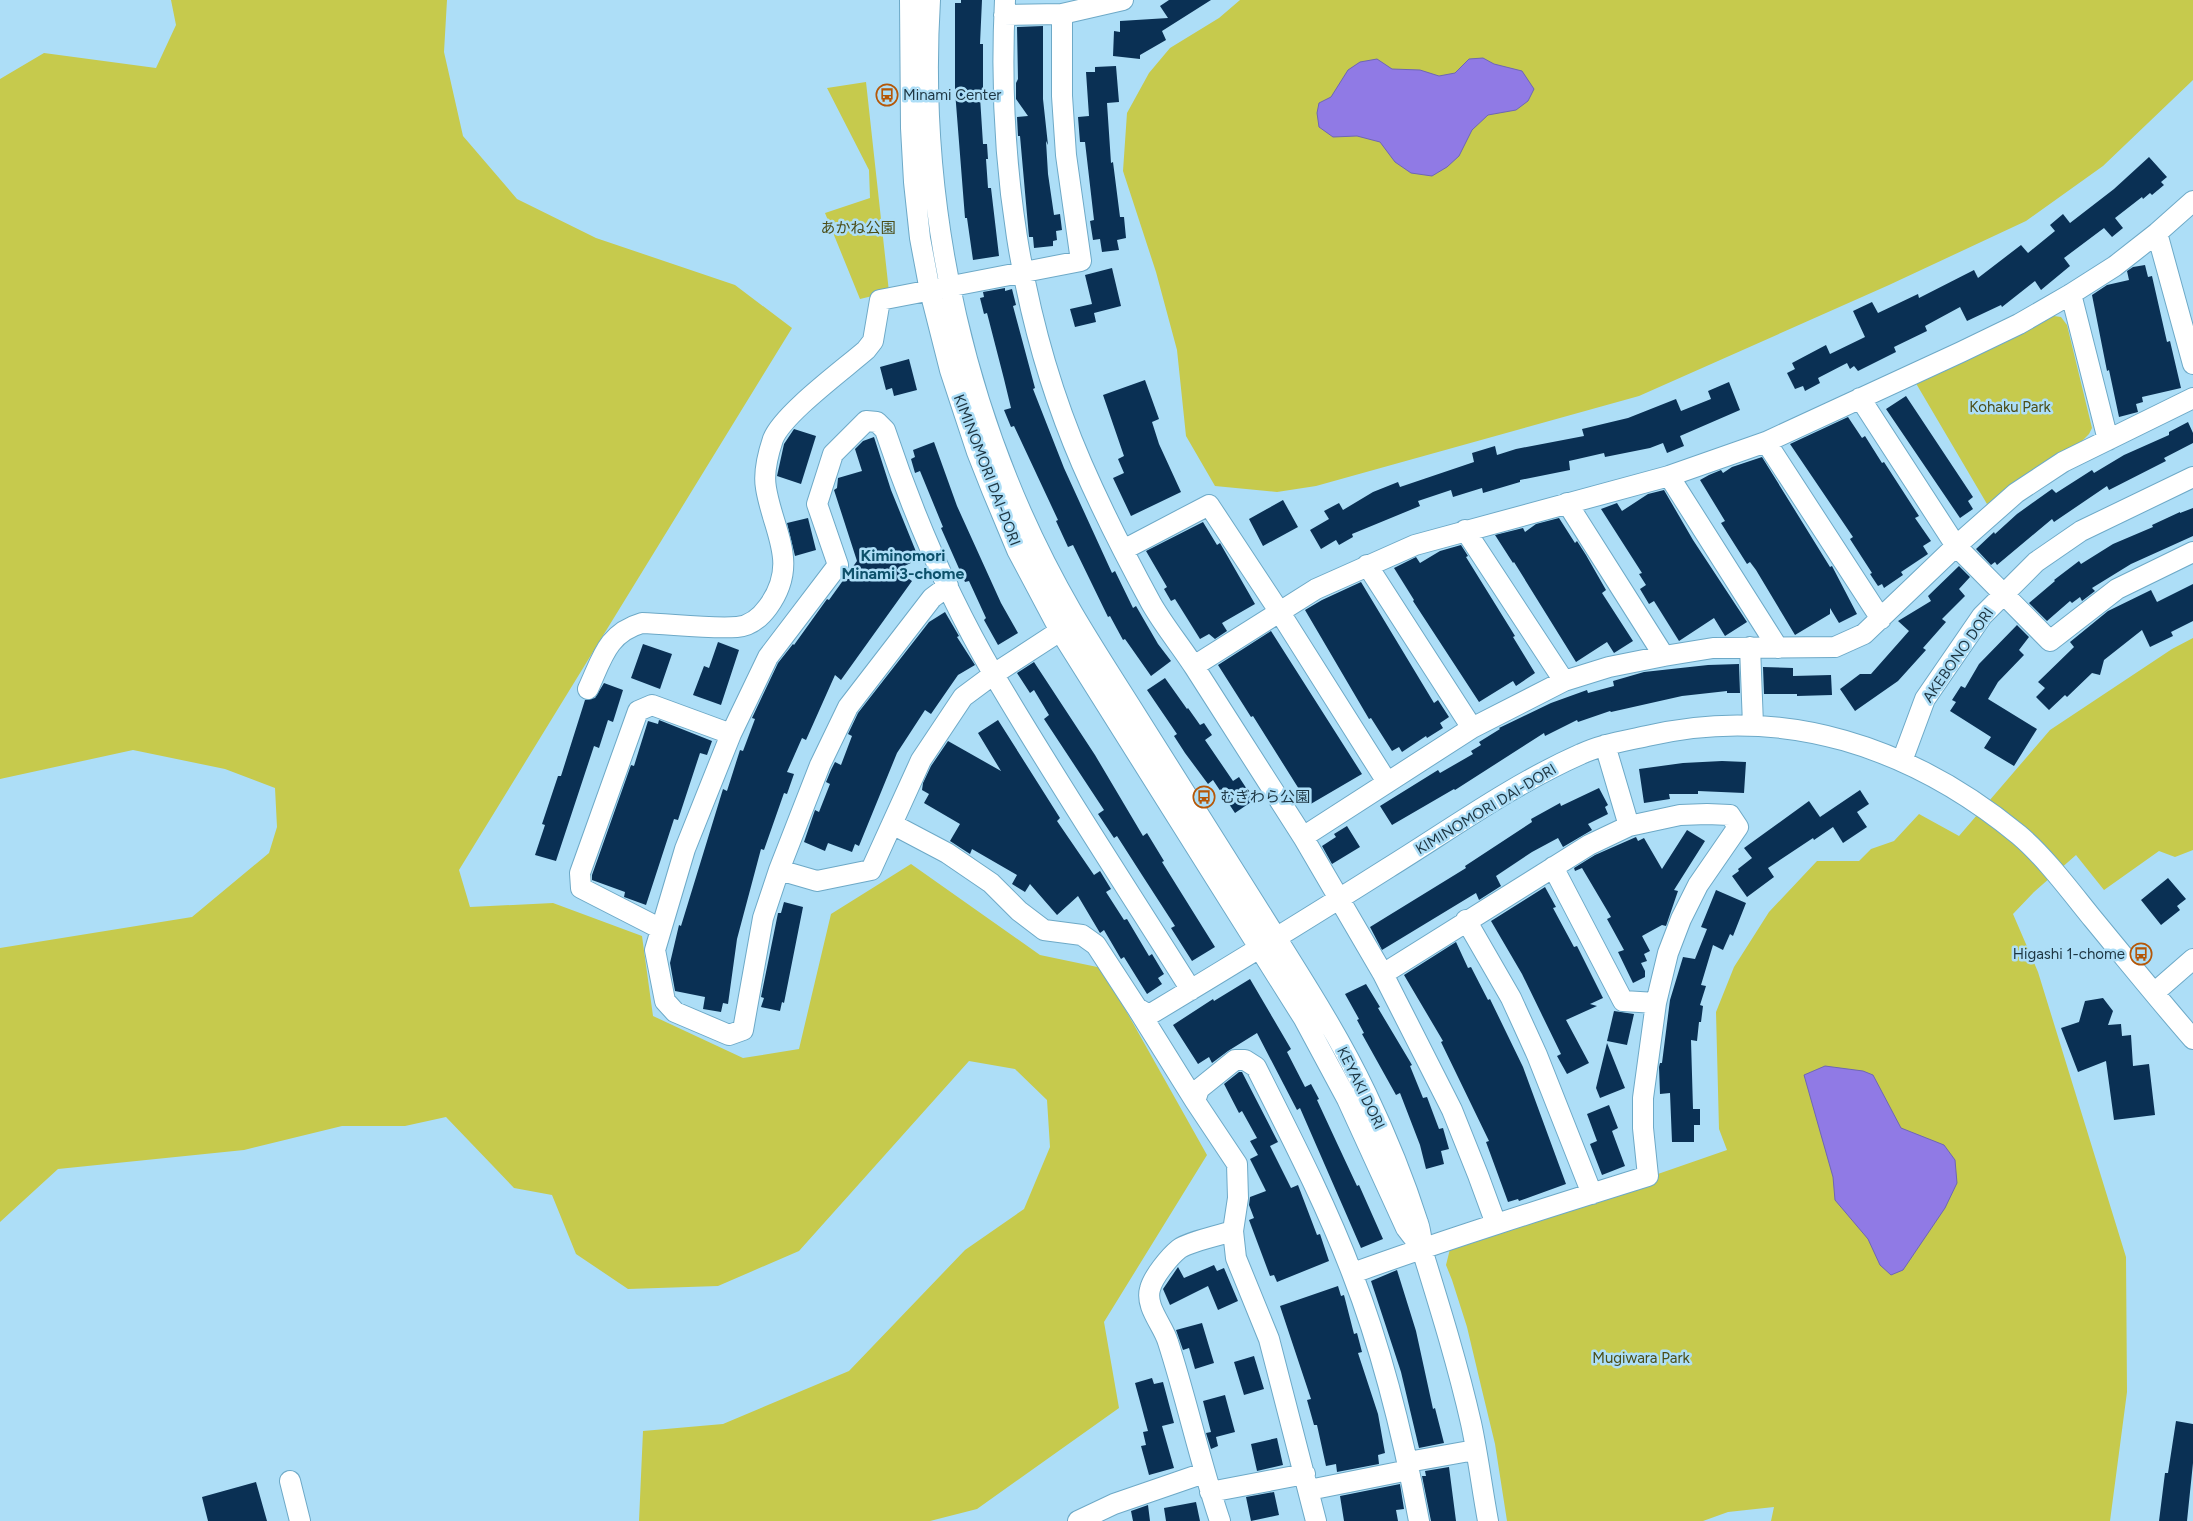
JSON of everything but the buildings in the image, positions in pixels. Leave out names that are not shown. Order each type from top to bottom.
[{"type":"street","name":"KIMINOMORI DAI-DORI","points":[[910,0],[909,68],[914,182],[920,238],[930,291],[950,370],[980,460],[1017,550],[1060,631],[1268,943]]},
{"type":"street","name":"KIMINOMORI DAI-DORI","points":[[930,0],[927,46],[929,138],[939,228],[950,287],[971,373],[995,445],[1031,534],[1072,611],[1268,943]]},
{"type":"street","points":[[1112,2],[1062,14],[1005,8],[1003,91],[1006,150],[1023,273],[1040,340],[1060,404],[1082,462],[1152,605],[1194,666],[1303,837],[1383,974],[1452,1110],[1496,1224]]},
{"type":"street","points":[[588,689],[610,643],[627,627],[642,623],[738,627],[758,620],[774,600],[783,574],[782,542],[766,487],[767,462],[774,438],[787,418],[866,350],[873,341],[880,300],[1080,261],[1066,155],[1062,96],[1062,14]]},
{"type":"street","points":[[1194,666],[1316,589],[1415,545],[1567,502],[1669,476],[1766,442],[2019,324],[2115,266],[2157,233],[2193,201]]},
{"type":"street","points":[[2157,233],[2193,364]]},
{"type":"street","points":[[2071,294],[2108,440]]},
{"type":"street","points":[[1860,398],[1956,546],[2002,595],[2050,641],[2117,589],[2193,552]]},
{"type":"street","points":[[1303,837],[1472,728],[1564,681],[1609,667],[1713,648],[1835,647],[1864,634],[1956,546],[2016,493],[2063,462],[2193,398]]},
{"type":"street","points":[[948,586],[932,598],[848,707],[820,765],[779,870],[764,918],[743,1030],[729,1035],[676,1012],[665,1001],[655,950],[685,848],[732,734],[768,658],[838,565],[817,504],[833,454],[866,421],[877,422],[885,430],[907,495],[948,586],[994,674],[1191,990]]},
{"type":"street","points":[[1766,442],[1881,619]]},
{"type":"street","points":[[1669,476],[1778,648]]},
{"type":"street","name":"AKEBONO DORI","points":[[1902,761],[1925,699],[1982,616],[2002,595],[2036,562],[2081,531],[2193,477]]},
{"type":"street","points":[[1567,502],[1664,656]]},
{"type":"street","points":[[1125,550],[1208,505],[1279,611],[1387,782]]},
{"type":"street","points":[[1465,530],[1564,681]]},
{"type":"street","points":[[1367,565],[1472,728]]},
{"type":"street","points":[[779,870],[817,881],[871,870],[921,760],[963,697],[994,674],[1060,631]]},
{"type":"street","points":[[1750,647],[1753,725]]},
{"type":"street","points":[[660,929],[581,888],[580,873],[638,711],[652,705],[732,734]]},
{"type":"street","name":"KIMINOMORI DAI-DORI","points":[[1268,943],[1525,782],[1583,753],[1605,745],[1681,728],[1753,725],[1790,727],[1827,736],[1902,761],[1925,771],[1971,798],[2022,838],[2069,889],[2193,1039]]},
{"type":"street","points":[[1605,745],[1629,826]]},
{"type":"street","points":[[1352,1273],[1422,1248],[1648,1176],[1643,1128],[1643,1098],[1656,1003],[1668,952],[1680,919],[1698,885],[1738,827],[1730,816],[1707,814],[1680,815],[1629,826],[1589,845],[1466,920],[1383,974]]},
{"type":"street","points":[[892,824],[948,853],[991,883],[1019,911],[1044,930],[1082,935],[1096,945],[1237,1164],[1238,1198],[1233,1231],[1236,1258],[1269,1339],[1316,1521]]},
{"type":"street","points":[[1553,867],[1623,1001],[1656,1003]]},
{"type":"street","points":[[1466,920],[1511,998],[1537,1055],[1592,1194]]},
{"type":"street","points":[[1137,1008],[1149,1016],[1268,943]]},
{"type":"street","name":"KEYAKI DORI","points":[[1268,943],[1347,1099],[1406,1228],[1422,1248],[1453,1350],[1472,1426],[1488,1521]]},
{"type":"street","points":[[2154,994],[2193,959]]},
{"type":"street","points":[[1195,1100],[1199,1089],[1235,1060],[1245,1060],[1256,1068],[1313,1181],[1352,1273],[1373,1333],[1408,1466],[1418,1521]]},
{"type":"street","points":[[1220,1521],[1207,1482],[1175,1362],[1167,1338],[1150,1303],[1149,1291],[1155,1277],[1179,1249],[1233,1231]]},
{"type":"street","points":[[1078,1521],[1115,1512],[1207,1482],[1307,1482],[1408,1466],[1476,1450]]},
{"type":"street","points":[[290,1481],[300,1521]]},
{"type":"green space","points":[[171,0],[447,0],[444,52],[463,136],[517,199],[596,238],[735,285],[792,328],[459,870],[470,907],[553,903],[642,936],[653,1016],[743,1058],[799,1049],[831,914],[911,864],[1040,955],[1102,968],[1207,1155],[1104,1322],[1119,1408],[977,1509],[930,1521],[639,1521],[643,1431],[723,1424],[849,1371],[965,1250],[1024,1209],[1050,1147],[1047,1100],[1015,1069],[969,1061],[799,1251],[718,1286],[628,1289],[576,1254],[552,1195],[514,1188],[446,1117],[405,1126],[342,1126],[244,1150],[58,1169],[0,1222],[0,948],[192,917],[269,853],[277,827],[275,788],[225,769],[133,750],[0,779],[0,79],[44,53],[156,68],[176,25]]},
{"type":"green space","points":[[1240,0],[2193,0],[2193,80],[2103,166],[2026,221],[1889,285],[1639,396],[1316,486],[1277,492],[1215,486],[1186,436],[1177,350],[1156,272],[1123,171],[1127,113],[1149,73],[1170,48],[1219,18]]},
{"type":"green space","name":"あかね公園","points":[[866,82],[889,292],[860,299],[825,213],[870,198],[869,170],[827,88]]},
{"type":"green space","name":"Kohaku Park","points":[[2047,315],[2061,317],[2067,325],[2092,428],[2082,441],[2028,474],[1987,504],[1914,380]]},
{"type":"green space","name":"Mugiwara Park","points":[[2193,638],[2193,850],[2175,857],[2159,851],[2104,890],[2076,855],[2034,892],[2013,914],[2038,972],[2126,1257],[2127,1392],[2110,1521],[1771,1521],[1774,1507],[1728,1512],[1703,1521],[1507,1521],[1495,1444],[1467,1327],[1446,1265],[1450,1249],[1656,1182],[1655,1175],[1727,1150],[1719,1129],[1716,1012],[1734,967],[1769,912],[1817,861],[1859,861],[1871,849],[1894,841],[1919,814],[1959,836],[2050,730],[2172,649]]},
{"type":"shaded area","points":[[1483,58],[1494,64],[1522,71],[1534,89],[1528,101],[1516,110],[1488,115],[1472,130],[1459,156],[1447,167],[1432,176],[1411,173],[1395,162],[1380,142],[1357,136],[1333,137],[1319,127],[1317,113],[1319,103],[1331,97],[1348,70],[1360,62],[1377,59],[1392,69],[1420,70],[1439,76],[1455,73],[1469,59]]},
{"type":"shaded area","points":[[1825,1066],[1863,1071],[1873,1075],[1901,1128],[1944,1145],[1955,1160],[1957,1183],[1945,1208],[1903,1270],[1891,1275],[1880,1265],[1868,1239],[1835,1200],[1833,1177],[1804,1075]]},
{"type":"place","name":"Minami Center","points":[[887,95]]},
{"type":"place","name":"むぎわら公園","points":[[1204,797]]},
{"type":"place","name":"Higashi 1-chome","points":[[2141,954]]},
{"type":"district","name":"Kiminomori Minami 3-chome","points":[[903,564]]}]
